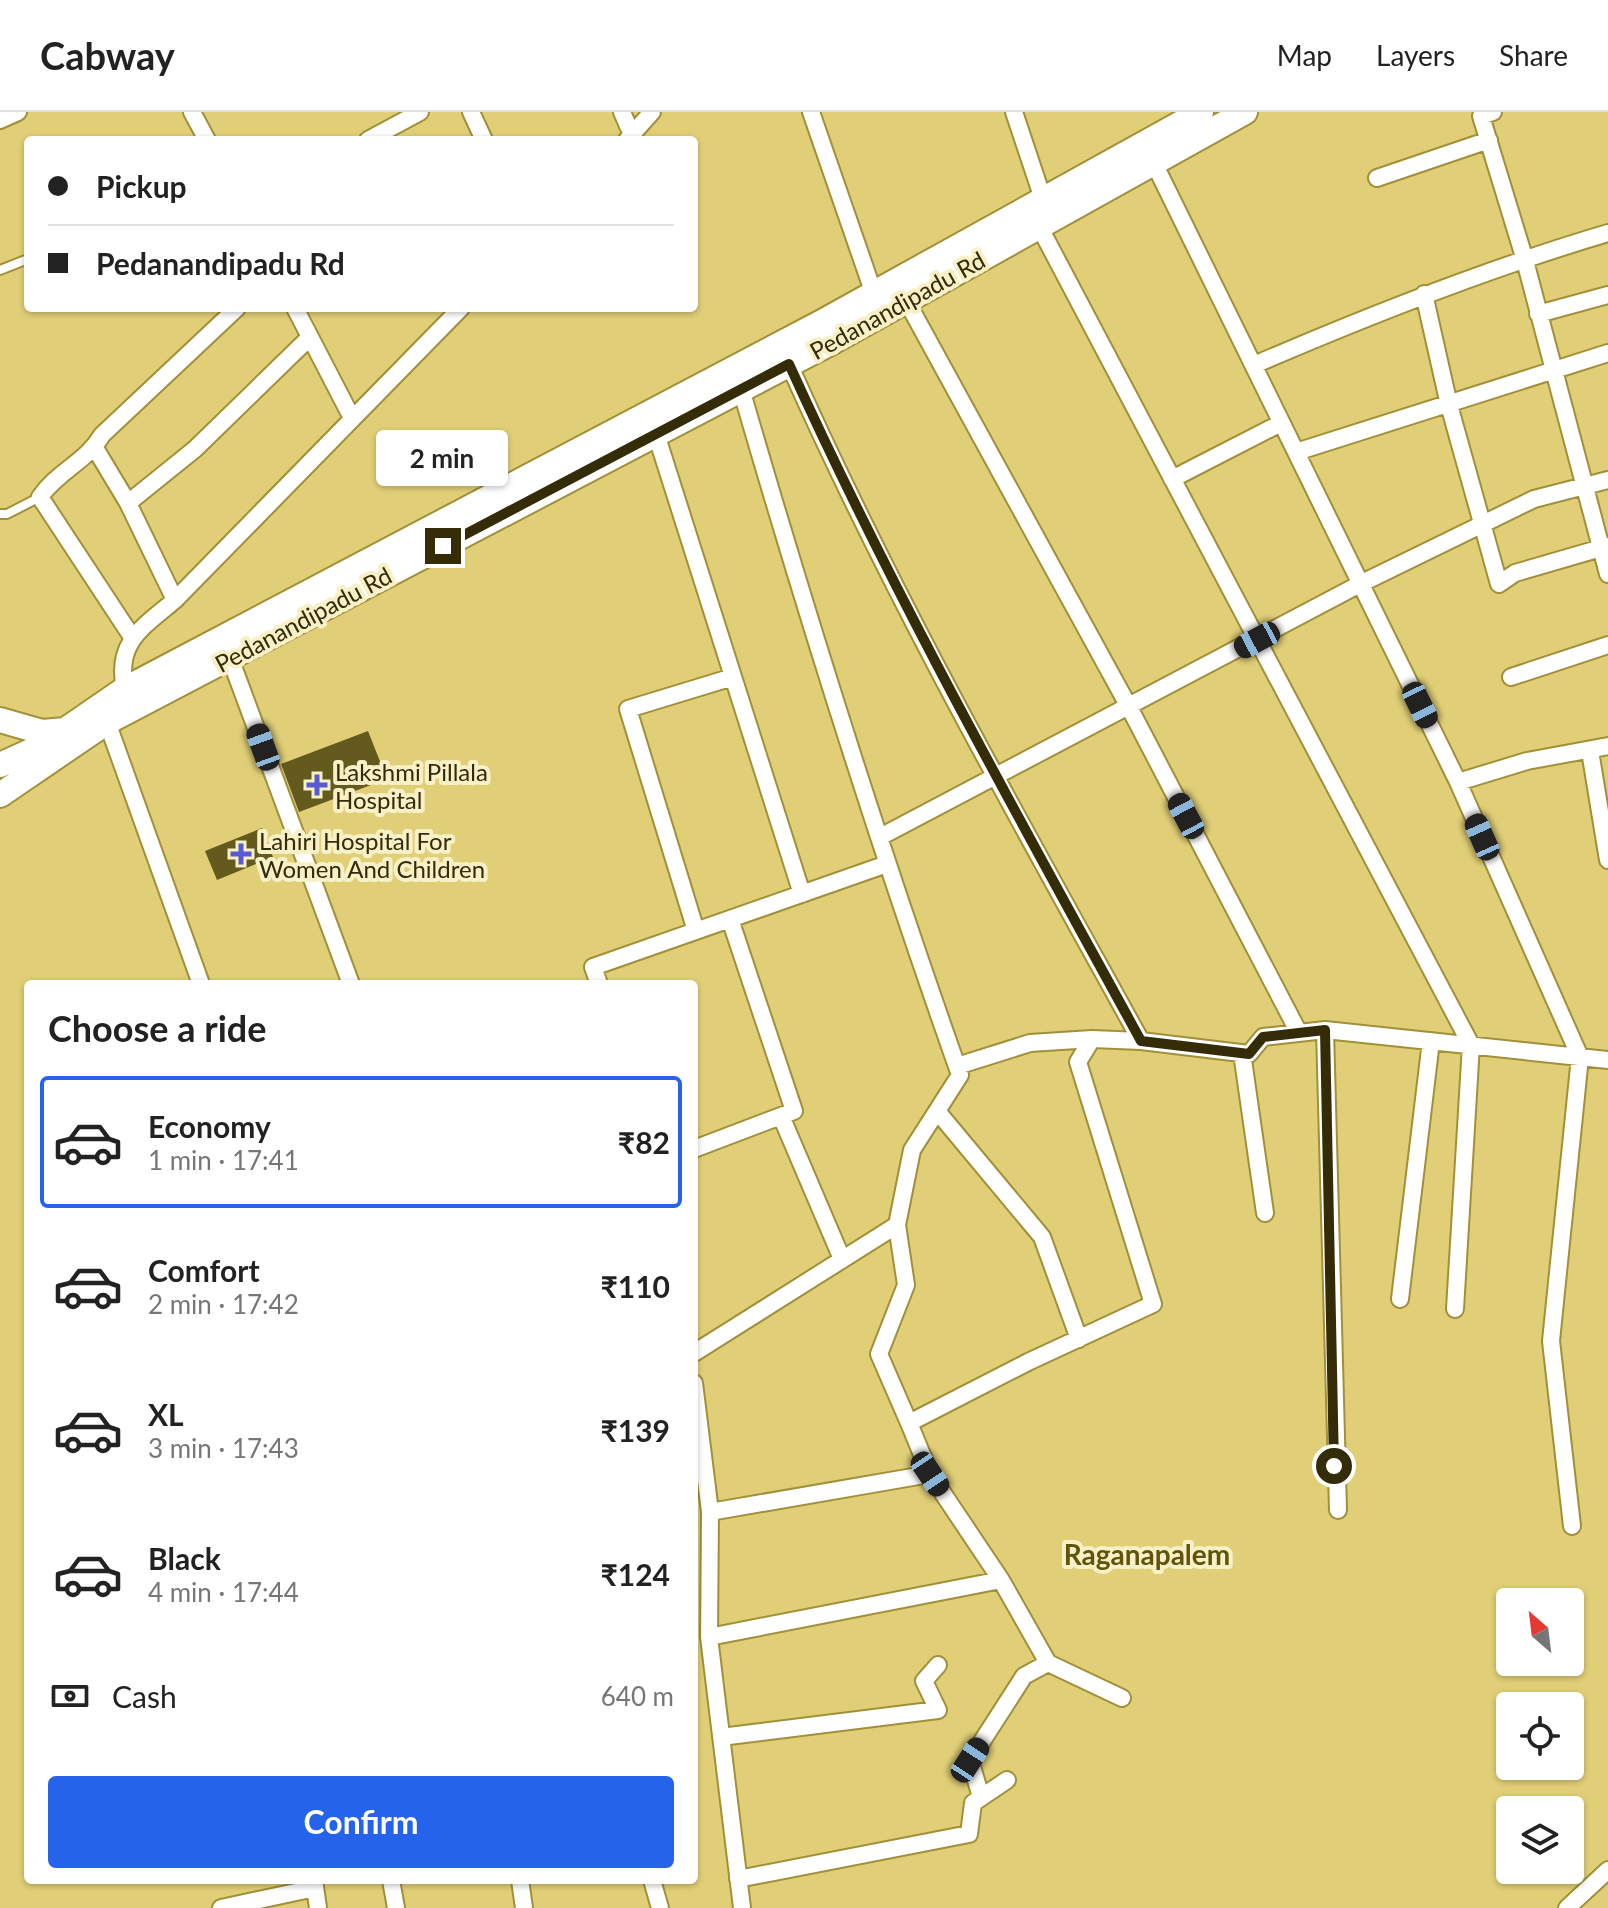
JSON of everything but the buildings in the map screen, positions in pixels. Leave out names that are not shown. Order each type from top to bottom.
[{"type":"main road","name":"Pedanandipadu Rd","points":[[0,765],[42,746],[125,689],[874,294],[1201,112]]},
{"type":"main road","name":"Pedanandipadu Rd","points":[[0,795],[107,722],[789,364],[1245,112]]},
{"type":"main road","points":[[0,720],[42,732],[65,730]]},
{"type":"main road","points":[[0,810],[29,777]]},
{"type":"street","points":[[0,120],[18,112]]},
{"type":"street","points":[[192,112],[205,136]]},
{"type":"street","points":[[375,136],[420,112]]},
{"type":"street","points":[[471,112],[482,136]]},
{"type":"street","points":[[622,112],[629,136]]},
{"type":"street","points":[[632,136],[652,112]]},
{"type":"street","points":[[811,112],[874,294]]},
{"type":"street","points":[[1014,112],[1043,199]]},
{"type":"street","points":[[1493,112],[1481,116],[1524,257],[1552,372],[1604,547],[1608,574]]},
{"type":"street","points":[[1377,178],[1489,140]]},
{"type":"street","points":[[1154,163],[1458,782],[1580,1057],[1551,1341],[1572,1526]]},
{"type":"street","points":[[1039,226],[1471,1045],[1455,1309]]},
{"type":"street","points":[[1254,365],[1424,294],[1524,257],[1608,233]]},
{"type":"street","points":[[1424,294],[1449,405],[1499,584],[1515,573],[1604,547]]},
{"type":"street","points":[[1538,314],[1608,295]]},
{"type":"street","points":[[906,300],[1129,707],[1299,1033]]},
{"type":"street","points":[[132,637],[40,497],[49,483],[95,448],[102,435],[233,312]]},
{"type":"street","points":[[297,312],[352,418]]},
{"type":"street","points":[[125,689],[121,668],[132,637],[175,600],[457,312]]},
{"type":"street","points":[[128,503],[195,449],[310,337]]},
{"type":"street","points":[[1296,452],[1608,353]]},
{"type":"street","points":[[789,364],[829,452],[996,777],[1141,1041]]},
{"type":"street","points":[[741,389],[798,586],[887,864],[960,1075],[912,1150],[897,1225],[906,1285],[879,1354],[930,1474],[1001,1580],[1048,1663],[1122,1698]]},
{"type":"street","points":[[1172,479],[1281,423]]},
{"type":"street","points":[[656,434],[802,894]]},
{"type":"street","points":[[95,448],[128,503],[175,600]]},
{"type":"street","points":[[880,837],[1360,584],[1534,499],[1608,480]]},
{"type":"street","points":[[1511,677],[1608,645]]},
{"type":"street","points":[[230,658],[350,980]]},
{"type":"street","points":[[696,931],[628,709],[733,677]]},
{"type":"street","points":[[107,722],[200,980]]},
{"type":"street","points":[[1458,782],[1527,761],[1608,746]]},
{"type":"street","points":[[1590,751],[1608,860]]},
{"type":"street","points":[[598,980],[593,967],[887,864]]},
{"type":"street","points":[[698,1147],[794,1111],[730,919]]},
{"type":"street","points":[[1325,1030],[1338,1510]]},
{"type":"street","points":[[957,1066],[1030,1043],[1092,1039],[1141,1041],[1249,1054],[1263,1037],[1325,1030],[1608,1060]]},
{"type":"street","points":[[909,1423],[1153,1304],[1078,1062],[1092,1039]]},
{"type":"street","points":[[1400,1299],[1431,1041]]},
{"type":"street","points":[[1242,1053],[1265,1213]]},
{"type":"street","points":[[937,1111],[1042,1237],[1079,1339]]},
{"type":"street","points":[[781,1116],[842,1259]]},
{"type":"street","points":[[698,1350],[897,1225]]},
{"type":"street","points":[[699,1468],[710,1512],[709,1637],[742,1908]]},
{"type":"street","points":[[710,1512],[930,1474]]},
{"type":"street","points":[[709,1637],[1001,1580]]},
{"type":"street","points":[[981,1797],[970,1760],[1024,1676],[1048,1663]]},
{"type":"street","points":[[721,1737],[938,1710],[924,1681],[938,1665]]},
{"type":"street","points":[[738,1879],[969,1834],[973,1803],[1007,1780]]},
{"type":"street","points":[[1567,1908],[1608,1870]]},
{"type":"street","points":[[221,1908],[314,1884],[318,1908]]},
{"type":"street","points":[[392,1884],[396,1908]]},
{"type":"street","points":[[521,1884],[524,1908]]},
{"type":"street","points":[[653,1884],[660,1908]]},
{"type":"lane","points":[[0,270],[24,261]]},
{"type":"lane","points":[[0,514],[7,514],[40,497]]},
{"type":"place","name":"Lakshmi Pillala Hospital","points":[[317,785]]},
{"type":"place","name":"Lahiri Hospital For Women And Children","points":[[241,854]]},
{"type":"district","name":"Raganapalem","points":[[1147,1554]]},
{"type":"route","points":[[443,546],[789,364],[829,452],[996,777],[1141,1041],[1249,1054],[1263,1037],[1325,1030],[1334,1466]]}]
